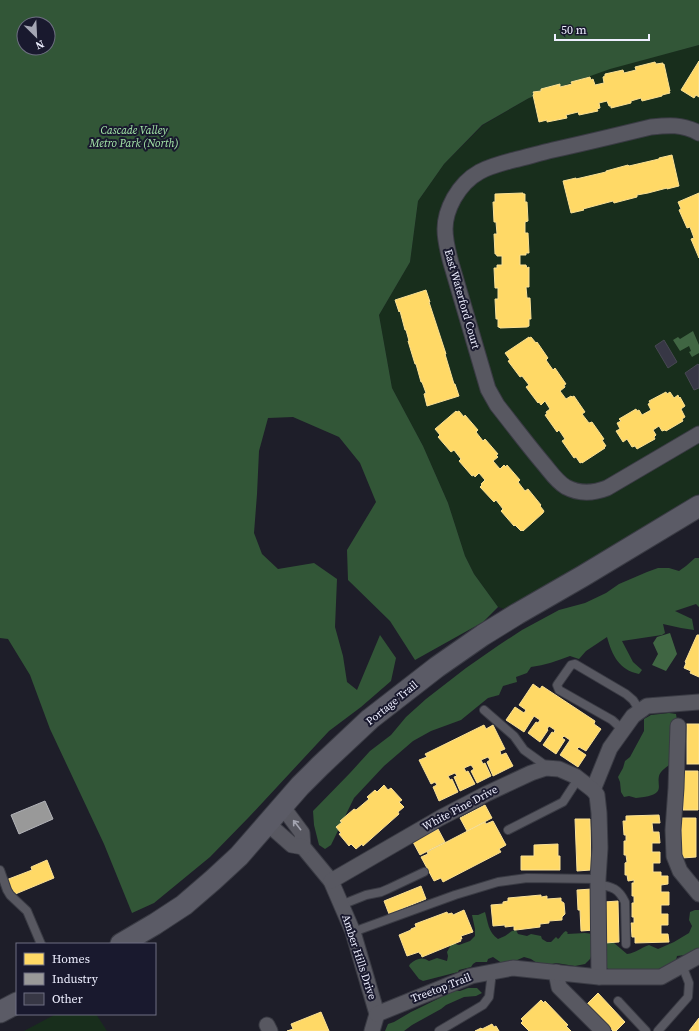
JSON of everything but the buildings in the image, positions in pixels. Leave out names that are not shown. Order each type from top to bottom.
[{"type":"main road","name":"Portage Trail","points":[[123,943],[184,905],[214,880],[239,856],[300,786],[320,766],[370,719],[437,667],[483,635],[517,614],[699,506]]},
{"type":"main road","points":[[0,1012],[16,1004]]},
{"type":"street","name":"East Waterford Court","points":[[699,133],[689,128],[666,125],[544,152],[487,168],[476,174],[459,190],[450,205],[445,228],[446,242],[451,262],[488,389],[497,405],[560,482],[577,491],[599,491],[607,488],[699,434]]},
{"type":"street","points":[[593,790],[610,748],[633,716],[647,706],[699,702]]},
{"type":"street","points":[[678,726],[673,830],[674,856],[680,871],[699,894]]},
{"type":"street","points":[[550,768],[560,769],[575,776],[597,795],[600,848],[598,882],[599,976]]},
{"type":"street","name":"White Pine Drive","points":[[331,881],[440,818],[486,794],[531,773],[550,768]]},
{"type":"street","name":"Amber Hills Drive","points":[[282,806],[302,832],[303,847],[331,881],[353,932],[377,1014],[372,1031]]},
{"type":"street","name":"Amber Hills Drive","points":[[267,823],[292,845],[303,847]]},
{"type":"street","name":"Treetop Trail","points":[[377,1014],[471,976],[513,968],[599,976],[661,976],[699,956]]},
{"type":"street","points":[[556,972],[559,987],[603,1031]]},
{"type":"lane","points":[[623,730],[612,720],[559,690],[557,685],[571,665],[575,664],[626,694],[640,711]]},
{"type":"lane","points":[[484,710],[514,736],[524,750],[550,768]]},
{"type":"lane","points":[[508,830],[563,802],[578,779]]},
{"type":"lane","points":[[0,870],[10,895],[27,911],[41,943]]},
{"type":"lane","points":[[341,905],[366,895],[388,889],[424,872]]},
{"type":"lane","points":[[353,932],[455,895],[498,882],[527,878],[598,882],[617,890],[625,902],[626,944]]},
{"type":"lane","points":[[658,1031],[688,997],[689,982],[682,965]]},
{"type":"lane","points":[[439,1031],[483,1005],[489,997],[492,972]]},
{"type":"lane","points":[[618,1001],[646,1031]]},
{"type":"shaded area","points":[[699,45],[699,494],[508,610],[498,607],[474,574],[465,556],[448,503],[423,446],[392,388],[379,315],[410,262],[418,201],[444,164],[483,125],[529,98],[531,91],[621,61],[668,53]]},
{"type":"shaded area","points":[[693,331],[699,345],[699,353],[692,357],[689,352],[691,351],[689,346],[680,351],[673,340],[678,337],[680,339]]},
{"type":"shaded area","points":[[670,633],[677,654],[666,671],[652,665],[658,654],[653,643],[657,637]]},
{"type":"shaded area","points":[[54,1015],[97,1015],[107,1031],[24,1031]]},
{"type":"green space","name":"Cascade Valley Metro Park (North)","points":[[0,0],[699,0],[699,45],[610,69],[529,98],[482,125],[444,164],[418,201],[410,262],[379,315],[392,388],[423,446],[448,503],[465,556],[474,574],[498,607],[483,622],[415,660],[390,621],[348,580],[347,550],[376,502],[360,463],[339,437],[293,417],[268,418],[259,451],[254,533],[262,554],[278,569],[314,563],[337,579],[335,627],[343,656],[347,682],[357,690],[380,635],[396,658],[391,681],[361,707],[329,731],[210,857],[154,903],[132,913],[104,844],[50,729],[30,675],[8,639],[0,638]]},
{"type":"green space","points":[[695,558],[699,558],[699,607],[696,604],[675,611],[692,619],[694,630],[663,624],[665,633],[662,635],[622,641],[633,662],[642,670],[639,674],[626,669],[617,661],[611,650],[607,637],[586,651],[579,659],[570,656],[551,663],[531,667],[527,673],[516,677],[517,682],[503,686],[499,695],[488,698],[461,720],[431,731],[413,741],[384,766],[354,798],[331,845],[325,849],[319,845],[314,825],[313,811],[370,751],[391,735],[406,717],[426,699],[466,668],[522,630],[559,610],[585,603],[606,593],[619,584],[658,568],[669,568],[679,571]]},
{"type":"green space","points":[[669,713],[676,714],[677,720],[670,764],[660,774],[659,789],[652,795],[646,797],[624,797],[621,792],[618,777],[625,761],[630,757],[644,731],[644,719],[651,715]]},
{"type":"green space","points":[[699,910],[699,950],[677,956],[676,960],[660,970],[612,972],[602,964],[603,945],[608,942],[614,943],[627,954],[633,953],[649,945],[658,949],[674,942],[689,933],[692,926],[689,920],[690,912]]},
{"type":"green space","points":[[485,912],[490,930],[498,939],[516,930],[518,934],[527,936],[531,934],[541,936],[542,939],[547,942],[551,942],[556,937],[558,939],[566,931],[568,933],[567,934],[585,933],[593,934],[594,950],[590,959],[585,964],[575,966],[556,963],[545,966],[524,957],[503,964],[493,957],[488,959],[487,962],[476,962],[471,967],[459,970],[458,972],[423,981],[419,979],[409,966],[410,964],[421,958],[429,961],[437,958],[447,961],[447,952],[452,943],[459,945],[470,941],[475,936],[472,915],[478,915]]},
{"type":"green space","points":[[468,988],[477,988],[482,993],[476,996],[464,997],[446,1005],[404,1031],[385,1031],[388,1024],[411,1012],[454,991],[460,991]]}]
